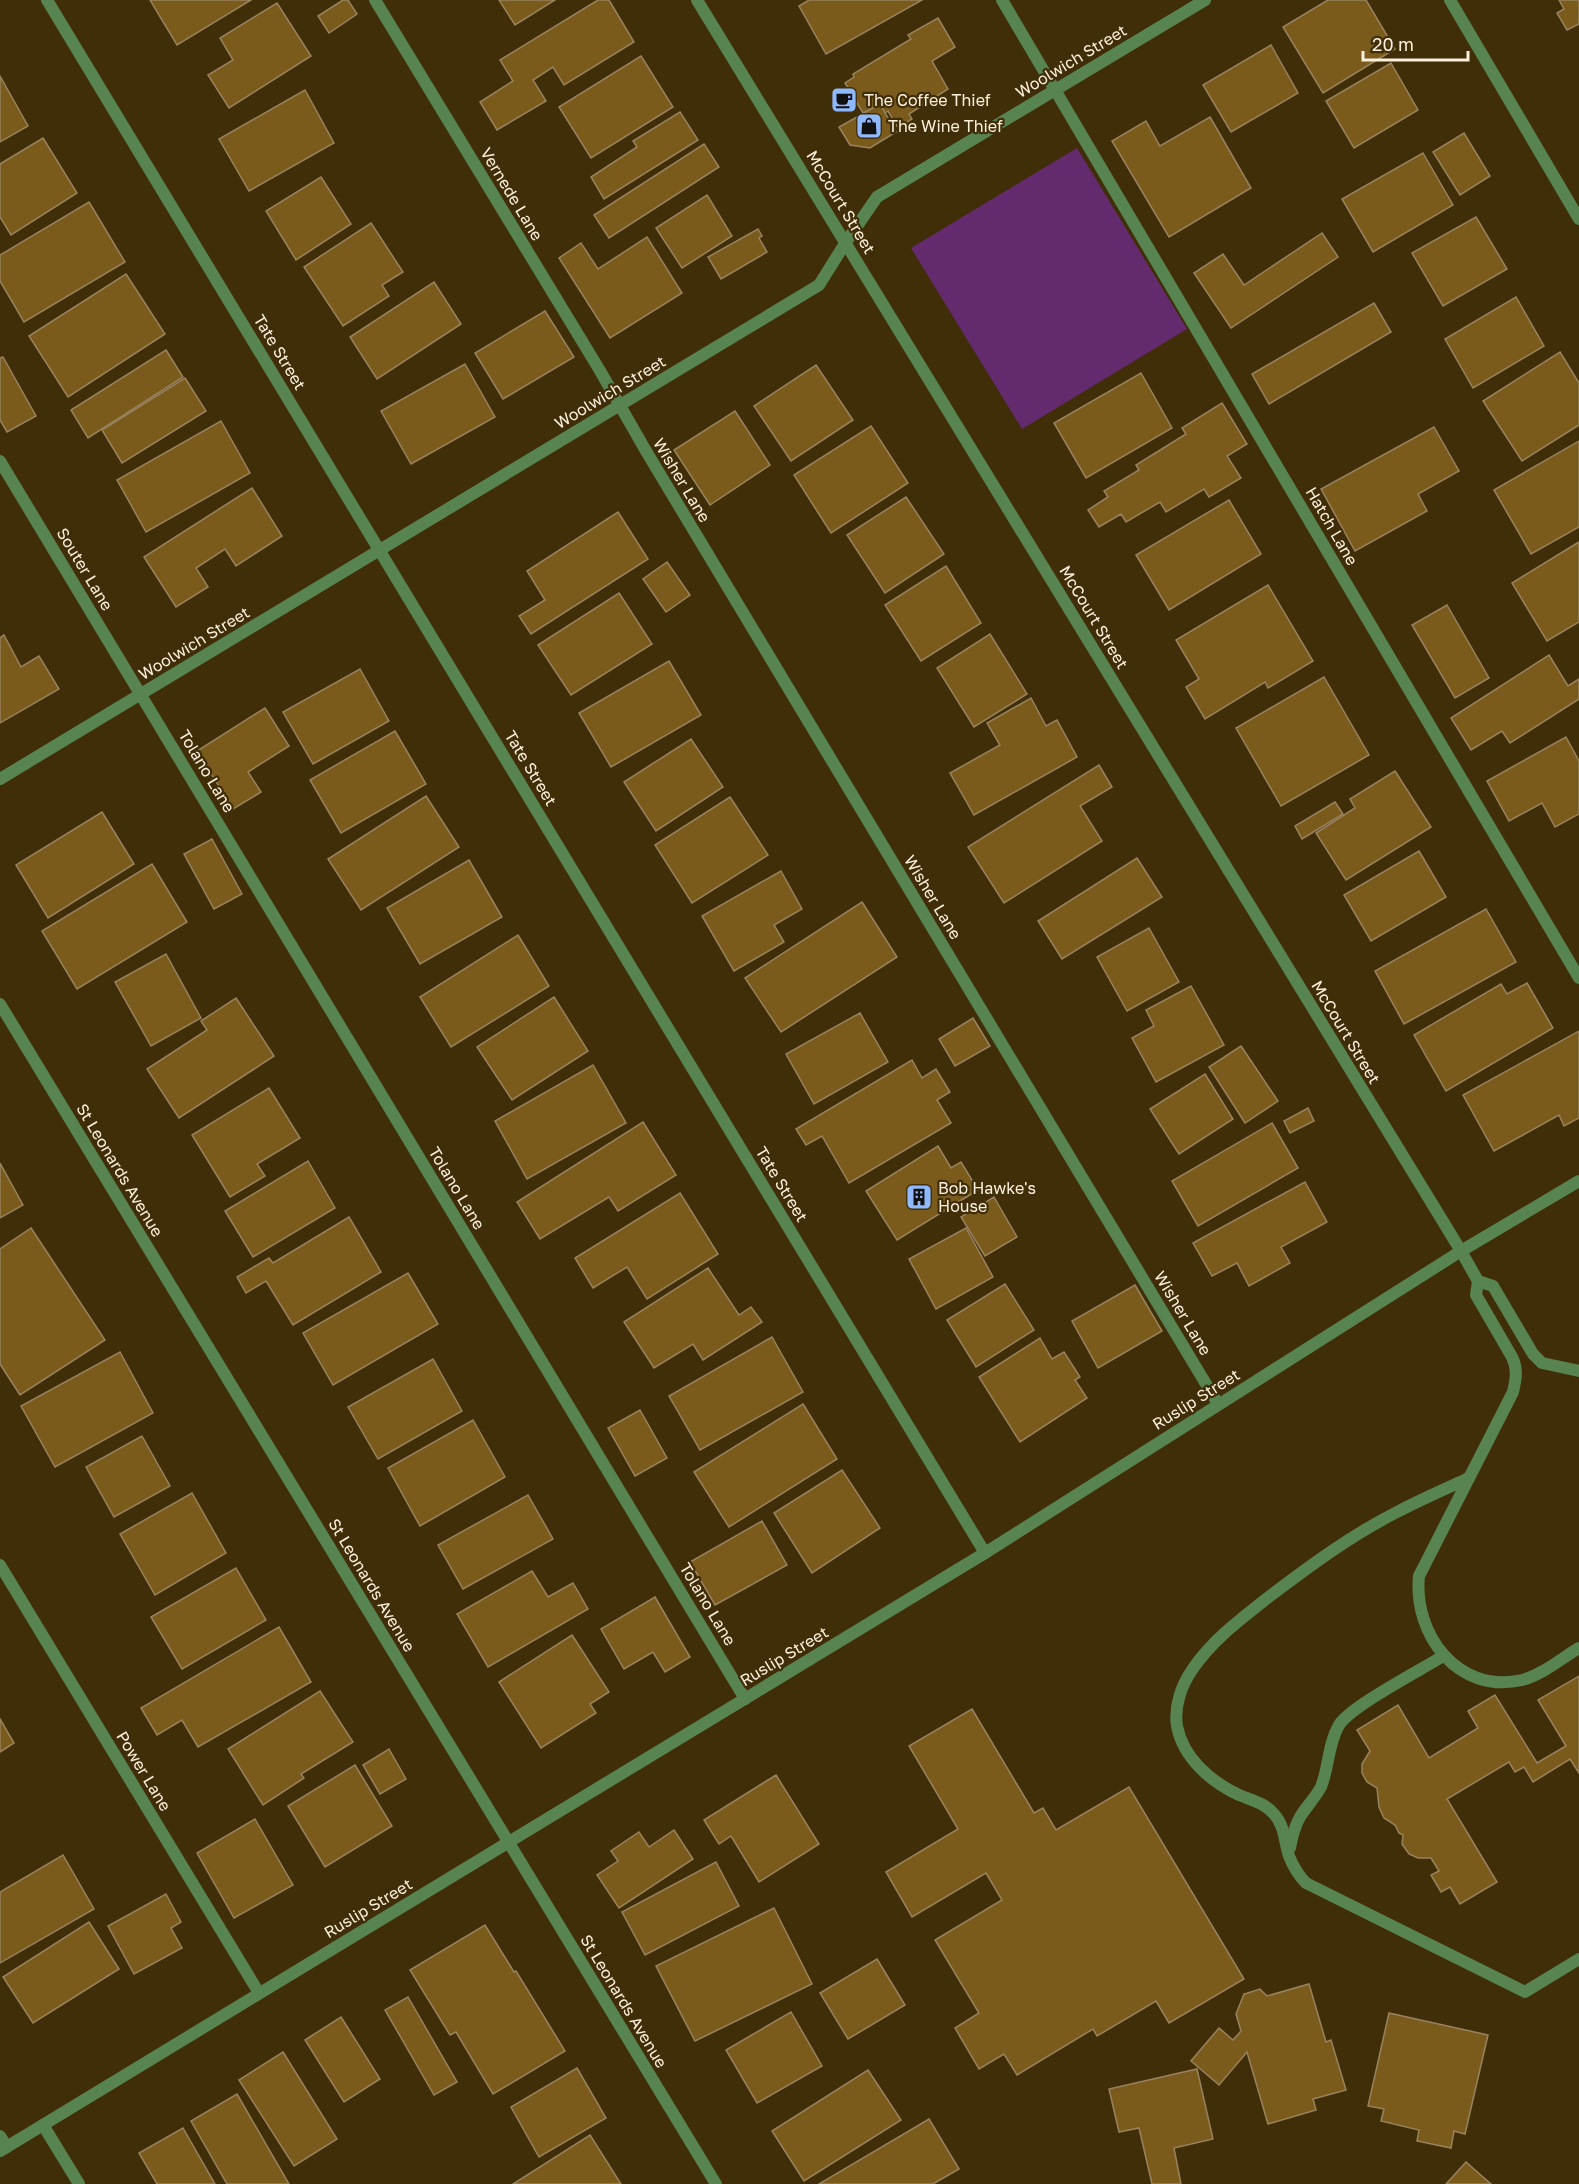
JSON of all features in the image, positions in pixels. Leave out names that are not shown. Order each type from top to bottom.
[{"type":"street","name":"Tate Street","points":[[47,0],[985,1553]]},
{"type":"street","name":"Vernede Lane","points":[[375,0],[620,406]]},
{"type":"street","name":"McCourt Street","points":[[697,0],[1478,1281]]},
{"type":"street","name":"Hatch Lane","points":[[1002,0],[1579,978]]},
{"type":"street","name":"Woolwich Street","points":[[0,779],[819,285],[877,197],[1205,0]]},
{"type":"street","points":[[1450,0],[1579,219]]},
{"type":"street","name":"Wisher Lane","points":[[620,406],[1218,1404]]},
{"type":"street","name":"Souter Lane","points":[[0,461],[141,694]]},
{"type":"street","name":"Tolano Lane","points":[[141,694],[745,1699]]},
{"type":"street","name":"St Leonards Avenue","points":[[0,1004],[716,2184]]},
{"type":"street","name":"Ruslip Street","points":[[2,2145],[43,2125],[985,1553],[1461,1251],[1579,1181]]},
{"type":"street","points":[[1579,1371],[1546,1365],[1538,1360],[1528,1348],[1493,1286],[1478,1281],[1476,1295],[1512,1357],[1516,1380],[1513,1392],[1419,1576],[1419,1599],[1430,1635],[1443,1656],[1473,1676],[1498,1682],[1525,1679],[1579,1648]]},
{"type":"street","points":[[1469,1478],[1398,1511],[1365,1530],[1302,1572],[1233,1625],[1204,1654],[1184,1684],[1176,1712],[1177,1726],[1187,1750],[1211,1779],[1265,1806],[1274,1814],[1282,1826],[1289,1854],[1299,1875],[1306,1883],[1525,1992],[1579,1959]]},
{"type":"street","name":"Power Lane","points":[[0,1565],[259,1994]]},
{"type":"street","points":[[1289,1854],[1297,1823],[1319,1791],[1325,1777],[1330,1746],[1339,1726],[1352,1712],[1443,1656]]},
{"type":"street","points":[[43,2125],[79,2184]]},
{"type":"shaded area","points":[[1077,148],[1187,329],[1022,429],[911,248]]},
{"type":"building","points":[[150,0],[251,0],[177,45]]},
{"type":"building","points":[[343,0],[348,0],[357,14],[329,33],[318,16]]},
{"type":"building","points":[[499,0],[555,0],[515,25]]},
{"type":"building","points":[[598,0],[609,0],[634,42],[564,85],[553,67],[533,80],[546,101],[497,130],[480,102],[513,81],[500,60]]},
{"type":"building","points":[[809,0],[922,0],[826,54],[799,6]]},
{"type":"building","points":[[1328,0],[1366,0],[1395,49],[1323,93],[1283,27]]},
{"type":"building","points":[[1559,0],[1579,0],[1579,24],[1567,30],[1557,13],[1564,9]]},
{"type":"building","points":[[277,3],[311,56],[229,108],[208,75],[233,60],[220,38]]},
{"type":"building","points":[[938,18],[955,47],[932,61],[948,89],[909,114],[912,119],[898,128],[888,111],[885,113],[880,104],[863,113],[845,83],[854,77],[853,74],[911,39],[908,35]]},
{"type":"building","points":[[1271,45],[1298,93],[1231,132],[1203,85]]},
{"type":"building","points":[[641,56],[673,107],[591,158],[559,107]]},
{"type":"building","points":[[1391,63],[1418,110],[1354,148],[1326,101]]},
{"type":"building","points":[[0,76],[28,126],[0,142]]},
{"type":"building","points":[[305,90],[334,143],[249,191],[219,139]]},
{"type":"building","points":[[880,104],[896,132],[870,148],[850,145],[839,127]]},
{"type":"building","points":[[680,112],[698,140],[604,199],[591,177],[637,147],[633,141]]},
{"type":"building","points":[[1210,117],[1251,188],[1169,237],[1112,141],[1146,121],[1160,146]]},
{"type":"building","points":[[1464,133],[1490,176],[1460,195],[1433,152]]},
{"type":"building","points":[[43,138],[77,193],[11,235],[0,217],[0,164]]},
{"type":"building","points":[[704,144],[719,167],[609,238],[594,215]]},
{"type":"building","points":[[1423,153],[1453,205],[1373,252],[1342,199]]},
{"type":"building","points":[[321,177],[351,224],[296,260],[266,211]]},
{"type":"building","points":[[707,195],[732,236],[682,268],[656,228]]},
{"type":"building","points":[[89,202],[125,262],[24,322],[0,281],[0,255]]},
{"type":"building","points":[[1476,217],[1507,269],[1443,306],[1412,253]]},
{"type":"building","points":[[371,223],[403,272],[382,285],[389,296],[343,326],[304,267]]},
{"type":"building","points":[[758,229],[762,236],[759,238],[767,252],[721,279],[708,257]]},
{"type":"building","points":[[1322,233],[1338,257],[1231,328],[1194,273],[1223,254],[1244,285]]},
{"type":"building","points":[[647,237],[682,293],[610,338],[559,258],[581,243],[598,269]]},
{"type":"building","points":[[126,274],[165,334],[68,397],[29,336]]},
{"type":"building","points":[[434,282],[461,324],[377,379],[350,337]]},
{"type":"building","points":[[1516,297],[1544,346],[1473,388],[1445,339]]},
{"type":"building","points":[[1374,303],[1391,332],[1269,404],[1252,374]]},
{"type":"building","points":[[545,311],[574,357],[503,399],[475,353]]},
{"type":"building","points":[[166,350],[183,377],[88,438],[71,410]]},
{"type":"building","points":[[1560,352],[1579,383],[1579,425],[1522,461],[1483,401]]},
{"type":"building","points":[[3,357],[36,416],[7,432],[0,420],[0,358]]},
{"type":"building","points":[[465,364],[495,417],[411,464],[381,411]]},
{"type":"building","points":[[816,365],[853,420],[791,461],[754,406]]},
{"type":"building","points":[[1141,373],[1172,428],[1086,478],[1054,423]]},
{"type":"building","points":[[185,378],[206,411],[122,463],[102,430]]},
{"type":"building","points":[[1222,403],[1247,444],[1227,456],[1241,478],[1209,497],[1204,489],[1166,512],[1160,502],[1126,522],[1121,514],[1099,527],[1088,510],[1108,497],[1104,491],[1139,470],[1136,465],[1186,434],[1182,428]]},
{"type":"building","points":[[735,411],[770,465],[710,505],[674,450]]},
{"type":"building","points":[[221,421],[250,473],[146,532],[117,480]]},
{"type":"building","points":[[871,426],[908,483],[831,533],[794,475]]},
{"type":"building","points":[[1434,427],[1459,471],[1418,494],[1427,511],[1355,551],[1321,489]]},
{"type":"building","points":[[1579,441],[1579,527],[1531,554],[1494,490]]},
{"type":"building","points":[[252,488],[282,536],[236,566],[225,549],[196,568],[208,587],[176,607],[144,557]]},
{"type":"building","points":[[906,497],[944,554],[885,593],[847,535]]},
{"type":"building","points":[[1229,500],[1261,554],[1169,610],[1136,555]]},
{"type":"building","points":[[618,512],[648,559],[531,634],[519,616],[545,600],[527,571]]},
{"type":"building","points":[[1579,542],[1579,622],[1547,641],[1512,583]]},
{"type":"building","points":[[667,562],[690,595],[666,612],[643,579]]},
{"type":"building","points":[[946,566],[981,623],[921,661],[885,605]]},
{"type":"building","points":[[1268,585],[1313,661],[1268,688],[1265,682],[1205,719],[1186,687],[1199,679],[1176,640]]},
{"type":"building","points":[[619,593],[652,644],[571,695],[538,645]]},
{"type":"building","points":[[1447,605],[1489,678],[1455,698],[1412,625]]},
{"type":"building","points":[[990,634],[1027,694],[974,727],[937,668]]},
{"type":"building","points":[[4,635],[21,667],[39,656],[59,689],[0,723],[0,638]]},
{"type":"building","points":[[1549,655],[1568,686],[1579,679],[1579,699],[1510,743],[1502,731],[1471,750],[1451,718]]},
{"type":"building","points":[[669,661],[701,715],[611,767],[579,713]]},
{"type":"building","points":[[360,669],[389,721],[313,764],[283,712]]},
{"type":"building","points":[[1324,677],[1369,755],[1281,806],[1236,728]]},
{"type":"building","points":[[1031,698],[1046,726],[1057,720],[1077,757],[974,815],[950,773],[1000,745],[987,723]]},
{"type":"building","points":[[265,708],[289,746],[248,772],[261,792],[233,809],[197,751]]},
{"type":"building","points":[[395,731],[426,784],[341,833],[310,780]]},
{"type":"building","points":[[1566,737],[1579,761],[1579,814],[1555,827],[1542,803],[1509,821],[1487,781]]},
{"type":"building","points":[[691,739],[723,787],[656,831],[624,782]]},
{"type":"building","points":[[1099,765],[1112,787],[1080,806],[1102,841],[1004,903],[968,847]]},
{"type":"building","points":[[1395,771],[1431,827],[1346,880],[1316,833],[1355,808],[1350,799]]},
{"type":"building","points":[[426,796],[459,847],[361,910],[328,859]]},
{"type":"building","points":[[730,797],[768,855],[692,903],[655,845]]},
{"type":"building","points":[[1335,802],[1343,814],[1302,839],[1295,826]]},
{"type":"building","points":[[102,812],[134,864],[48,918],[16,865]]},
{"type":"building","points":[[212,839],[242,894],[214,909],[184,854]]},
{"type":"building","points":[[1419,851],[1446,897],[1371,941],[1344,895]]},
{"type":"building","points":[[1137,858],[1162,897],[1062,959],[1038,921]]},
{"type":"building","points":[[469,860],[502,917],[420,964],[387,908]]},
{"type":"building","points":[[152,864],[187,922],[77,989],[42,931]]},
{"type":"building","points":[[781,871],[802,909],[774,925],[784,942],[734,971],[702,916]]},
{"type":"building","points":[[862,902],[897,957],[781,1032],[745,978]]},
{"type":"building","points":[[1486,909],[1516,962],[1404,1024],[1375,971]]},
{"type":"building","points":[[1149,928],[1179,982],[1127,1011],[1097,957]]},
{"type":"building","points":[[518,935],[549,986],[451,1047],[420,997]]},
{"type":"building","points":[[166,954],[201,1018],[151,1046],[115,982]]},
{"type":"building","points":[[1527,983],[1553,1028],[1446,1091],[1414,1035],[1501,984],[1507,994]]},
{"type":"building","points":[[1191,986],[1224,1045],[1156,1082],[1132,1038],[1154,1026],[1146,1010]]},
{"type":"building","points":[[554,997],[588,1051],[512,1100],[477,1047]]},
{"type":"building","points":[[236,998],[274,1056],[179,1118],[147,1069],[207,1030],[201,1021]]},
{"type":"building","points":[[860,1013],[888,1062],[814,1104],[786,1054]]},
{"type":"building","points":[[973,1018],[990,1046],[955,1066],[939,1039]]},
{"type":"building","points":[[1579,1031],[1579,1118],[1564,1126],[1559,1115],[1494,1151],[1463,1095]]},
{"type":"building","points":[[1241,1046],[1278,1101],[1245,1123],[1209,1067]]},
{"type":"building","points":[[912,1060],[922,1078],[936,1069],[950,1092],[937,1100],[951,1123],[849,1183],[822,1136],[806,1145],[796,1129]]},
{"type":"building","points":[[593,1065],[626,1123],[527,1179],[495,1121]]},
{"type":"building","points":[[1205,1074],[1233,1119],[1179,1154],[1150,1109]]},
{"type":"building","points":[[269,1088],[300,1138],[257,1164],[265,1176],[230,1197],[192,1135]]},
{"type":"building","points":[[1308,1108],[1314,1121],[1290,1133],[1284,1121]]},
{"type":"building","points":[[643,1122],[676,1175],[618,1211],[609,1197],[540,1239],[517,1202]]},
{"type":"building","points":[[1272,1123],[1298,1168],[1198,1226],[1172,1181]]},
{"type":"building","name":"Bob Hawke's House","points":[[938,1146],[951,1168],[961,1162],[978,1190],[897,1240],[866,1191]]},
{"type":"building","points":[[308,1161],[335,1208],[253,1257],[225,1211]]},
{"type":"building","points":[[0,1163],[23,1205],[0,1218]]},
{"type":"building","points":[[1305,1182],[1327,1222],[1281,1247],[1290,1263],[1249,1286],[1237,1263],[1212,1276],[1193,1243]]},
{"type":"building","points":[[680,1193],[718,1254],[647,1299],[627,1267],[593,1288],[575,1258]]},
{"type":"building","points":[[994,1197],[1017,1237],[985,1256],[961,1217]]},
{"type":"building","points":[[349,1217],[381,1272],[293,1325],[266,1281],[246,1293],[237,1277],[269,1258],[273,1263]]},
{"type":"building","points":[[31,1228],[105,1340],[20,1395],[0,1364],[0,1249]]},
{"type":"building","points":[[966,1228],[993,1277],[936,1309],[909,1259]]},
{"type":"building","points":[[708,1268],[739,1315],[751,1307],[762,1322],[703,1360],[693,1344],[654,1368],[624,1322]]},
{"type":"building","points":[[408,1273],[438,1324],[333,1385],[303,1333]]},
{"type":"building","points":[[1005,1284],[1034,1330],[976,1367],[947,1320]]},
{"type":"building","points":[[1135,1285],[1162,1331],[1098,1368],[1072,1321]]},
{"type":"building","points":[[772,1337],[803,1392],[700,1450],[669,1396]]},
{"type":"building","points":[[1040,1338],[1052,1359],[1064,1352],[1080,1377],[1075,1380],[1087,1398],[1020,1442],[979,1377]]},
{"type":"building","points":[[120,1352],[153,1413],[55,1467],[21,1406]]},
{"type":"building","points":[[433,1359],[462,1411],[378,1459],[348,1407]]},
{"type":"building","points":[[803,1404],[837,1459],[729,1527],[694,1472]]},
{"type":"building","points":[[640,1410],[667,1458],[635,1476],[608,1428]]},
{"type":"building","points":[[473,1420],[505,1477],[420,1526],[388,1468]]},
{"type":"building","points":[[142,1436],[170,1486],[114,1517],[86,1467]]},
{"type":"building","points":[[842,1470],[880,1528],[812,1573],[774,1513]]},
{"type":"building","points":[[192,1493],[226,1553],[155,1595],[120,1534]]},
{"type":"building","points":[[528,1495],[553,1539],[463,1589],[438,1545]]},
{"type":"building","points":[[762,1521],[787,1565],[715,1605],[690,1562]]},
{"type":"building","points":[[236,1568],[266,1620],[182,1669],[151,1617]]},
{"type":"building","points":[[532,1571],[548,1597],[573,1583],[588,1609],[488,1667],[457,1614]]},
{"type":"building","points":[[655,1597],[690,1657],[665,1672],[653,1652],[624,1669],[601,1629]]},
{"type":"building","points":[[279,1627],[311,1682],[198,1747],[182,1720],[157,1735],[141,1708]]},
{"type":"building","points":[[572,1635],[609,1692],[590,1704],[596,1713],[541,1748],[499,1682]]},
{"type":"building","points":[[1579,1676],[1579,1773],[1570,1759],[1533,1782],[1524,1767],[1515,1772],[1509,1762],[1447,1799],[1497,1882],[1460,1904],[1450,1887],[1441,1892],[1431,1875],[1439,1871],[1431,1858],[1418,1858],[1409,1854],[1402,1844],[1403,1835],[1399,1833],[1395,1825],[1384,1818],[1379,1807],[1377,1788],[1367,1782],[1362,1773],[1362,1764],[1370,1751],[1357,1730],[1398,1705],[1429,1758],[1478,1728],[1468,1711],[1495,1695],[1537,1763],[1566,1746],[1538,1700]]},
{"type":"building","points":[[320,1691],[353,1742],[301,1774],[304,1778],[263,1805],[228,1749]]},
{"type":"building","points":[[972,1709],[1034,1813],[1043,1808],[1056,1830],[1129,1787],[1244,1979],[1169,2023],[1156,2001],[1097,2036],[1093,2029],[1017,2075],[1004,2054],[979,2069],[955,2028],[979,2013],[935,1940],[1002,1900],[986,1873],[912,1917],[886,1872],[958,1829],[909,1746]]},
{"type":"building","points":[[0,1719],[14,1743],[0,1752]]},
{"type":"building","points":[[389,1749],[406,1779],[380,1794],[363,1765]]},
{"type":"building","points":[[355,1765],[392,1826],[325,1867],[288,1806]]},
{"type":"building","points":[[776,1775],[819,1844],[759,1882],[731,1836],[719,1844],[704,1820]]},
{"type":"building","points":[[255,1819],[293,1885],[234,1918],[197,1853]]},
{"type":"building","points":[[674,1830],[693,1859],[619,1908],[597,1875],[618,1861],[611,1851],[639,1832],[649,1847]]},
{"type":"building","points":[[63,1855],[94,1909],[0,1963],[0,1892]]},
{"type":"building","points":[[716,1862],[739,1906],[645,1955],[622,1912]]},
{"type":"building","points":[[166,1894],[181,1922],[171,1928],[182,1948],[134,1974],[108,1926]]},
{"type":"building","points":[[774,1908],[812,1984],[695,2041],[656,1966]]},
{"type":"building","points":[[89,1922],[119,1969],[33,2023],[3,1977]]},
{"type":"building","points":[[485,1925],[565,2051],[493,2094],[456,2032],[450,2035],[410,1970]]},
{"type":"building","points":[[877,1959],[905,2005],[848,2039],[820,1993]]},
{"type":"building","points":[[1309,1984],[1326,2042],[1331,2040],[1346,2090],[1313,2099],[1316,2110],[1268,2124],[1247,2052],[1219,2085],[1191,2061],[1219,2028],[1233,2040],[1241,2031],[1236,2014],[1244,1994],[1260,1989],[1267,1996]]},
{"type":"building","points":[[408,1997],[457,2082],[434,2095],[385,2010]]},
{"type":"building","points":[[791,2012],[822,2066],[757,2103],[726,2050]]},
{"type":"building","points":[[1389,2013],[1488,2035],[1465,2134],[1454,2131],[1451,2148],[1417,2141],[1419,2130],[1381,2121],[1384,2109],[1368,2106]]},
{"type":"building","points":[[341,2017],[380,2079],[344,2102],[305,2040]]},
{"type":"building","points":[[283,2052],[337,2139],[294,2166],[239,2080]]},
{"type":"building","points":[[577,2068],[606,2118],[539,2157],[511,2107]]},
{"type":"building","points":[[1197,2069],[1213,2139],[1174,2148],[1181,2184],[1152,2184],[1139,2128],[1119,2132],[1109,2089]]},
{"type":"building","points":[[868,2070],[901,2120],[804,2181],[772,2131]]},
{"type":"building","points":[[237,2094],[289,2184],[227,2184],[191,2121]]},
{"type":"building","points":[[929,2119],[959,2169],[933,2184],[819,2184]]},
{"type":"building","points":[[183,2128],[215,2184],[157,2184],[139,2153]]},
{"type":"building","points":[[590,2135],[621,2184],[513,2184]]},
{"type":"building","points":[[1466,2162],[1491,2184],[1446,2184]]},
{"type":"place","name":"The Coffee Thief","points":[[844,100]]},
{"type":"place","name":"The Wine Thief","points":[[869,126]]},
{"type":"place","name":"Bob Hawke's House","points":[[919,1197]]}]
